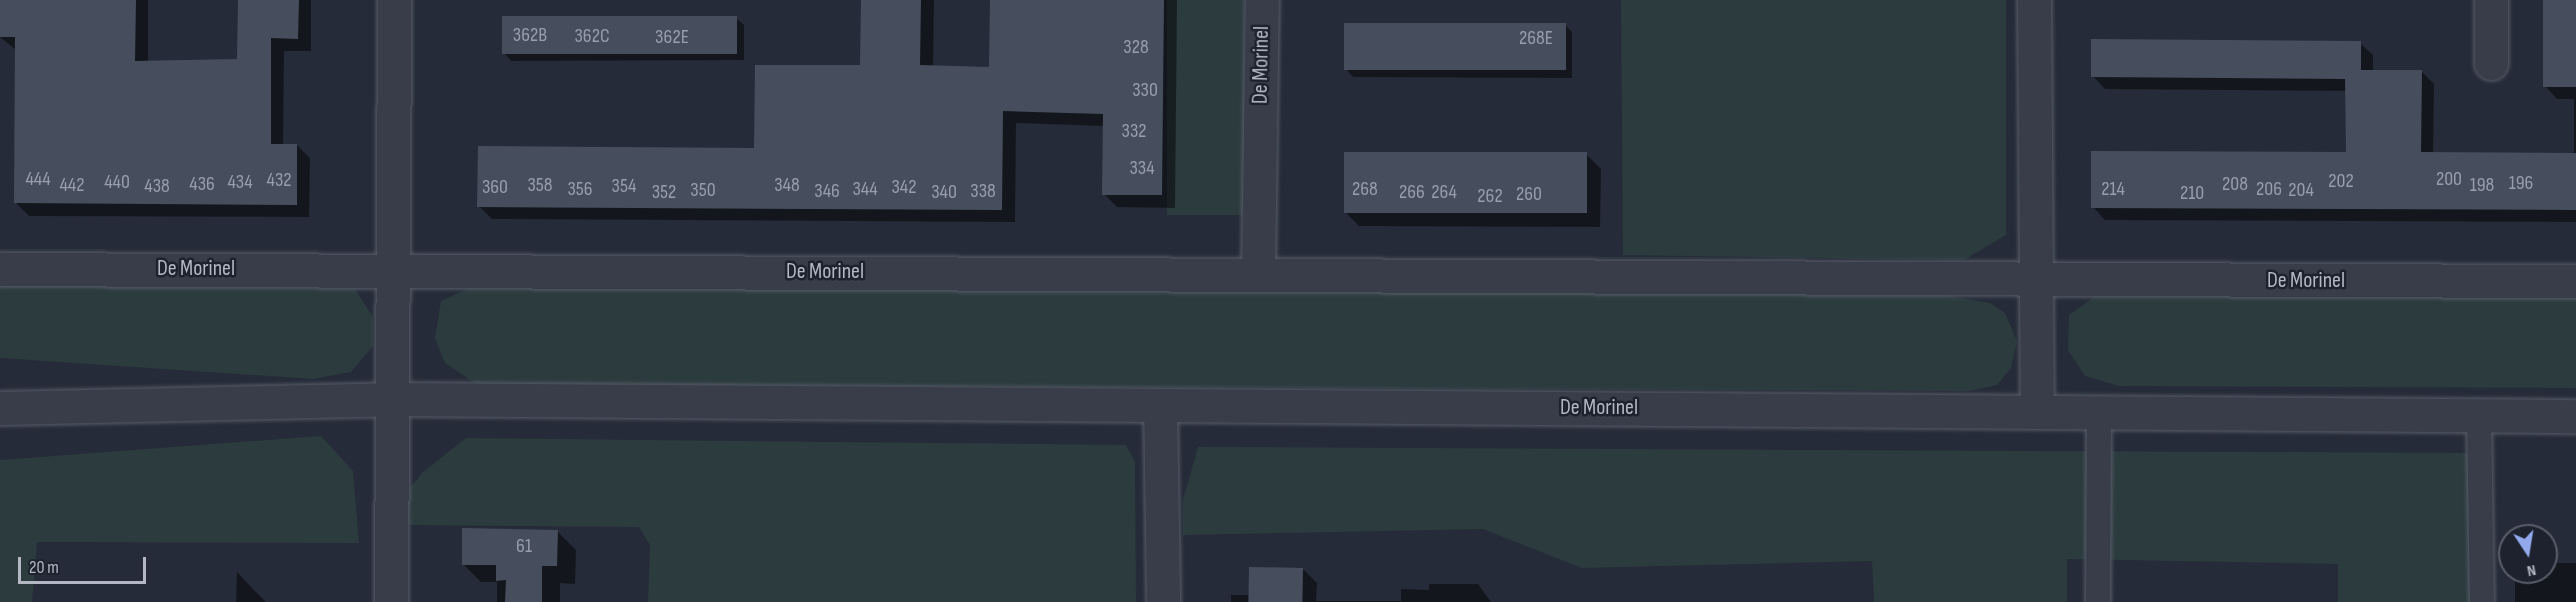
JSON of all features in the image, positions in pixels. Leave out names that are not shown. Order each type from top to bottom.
[{"type":"street","points":[[391,602],[394,0]]},
{"type":"street","name":"De Morinel","points":[[1258,273],[1262,0]]},
{"type":"street","points":[[2034,0],[2037,412]]},
{"type":"street","points":[[2491,0],[2491,63]]},
{"type":"street","name":"De Morinel","points":[[0,268],[2576,281]]},
{"type":"street","name":"De Morinel","points":[[0,408],[391,399],[2576,416]]},
{"type":"street","points":[[1160,405],[1163,602]]},
{"type":"lane","points":[[2098,602],[2099,412]]},
{"type":"lane","points":[[2479,416],[2482,602]]},
{"type":"shaded area","points":[[1167,0],[1244,0],[1244,215],[1167,215]]},
{"type":"shaded area","points":[[1621,0],[2006,0],[2006,235],[1964,260],[1623,255]]},
{"type":"shaded area","points":[[0,281],[355,289],[373,317],[373,346],[351,372],[313,379],[0,358]]},
{"type":"shaded area","points":[[476,285],[1943,295],[1990,303],[2005,313],[2017,341],[2011,368],[1997,385],[1969,391],[476,384],[445,363],[435,338],[441,301]]},
{"type":"shaded area","points":[[2140,292],[2576,298],[2576,388],[2119,386],[2085,376],[2068,350],[2069,315],[2097,295]]},
{"type":"shaded area","points":[[321,436],[353,471],[359,543],[37,542],[32,602],[0,602],[0,460]]},
{"type":"shaded area","points":[[466,438],[1126,445],[1135,462],[1136,602],[648,602],[650,545],[639,527],[406,525],[406,493],[422,473]]},
{"type":"shaded area","points":[[1198,447],[2473,453],[2475,602],[2338,602],[2338,564],[2067,559],[2067,602],[1874,602],[1872,561],[1582,568],[1483,529],[1183,535],[1183,500]]},
{"type":"building","points":[[0,0],[136,0],[135,61],[237,59],[238,0],[299,0],[298,39],[271,38],[271,144],[297,144],[297,205],[14,203],[15,37],[0,37]]},
{"type":"building","points":[[861,0],[921,0],[920,65],[989,67],[990,0],[1164,0],[1162,195],[1102,195],[1103,114],[1003,111],[1002,210],[477,207],[478,146],[754,148],[755,65],[860,65]]},
{"type":"building","points":[[2543,0],[2576,0],[2576,87],[2543,87]]},
{"type":"building","points":[[502,16],[737,16],[737,54],[502,54]]},
{"type":"building","points":[[1344,23],[1566,23],[1566,70],[1344,70]]},
{"type":"building","points":[[2091,39],[2361,41],[2361,70],[2422,70],[2421,152],[2576,153],[2576,210],[2091,208],[2091,151],[2346,152],[2345,79],[2091,77]]},
{"type":"building","points":[[1344,152],[1587,152],[1587,213],[1344,213]]},
{"type":"building","points":[[462,528],[558,530],[557,566],[542,566],[542,602],[505,602],[506,580],[496,581],[496,565],[462,565]]},
{"type":"building","points":[[1249,567],[1303,568],[1302,602],[1248,602]]}]
